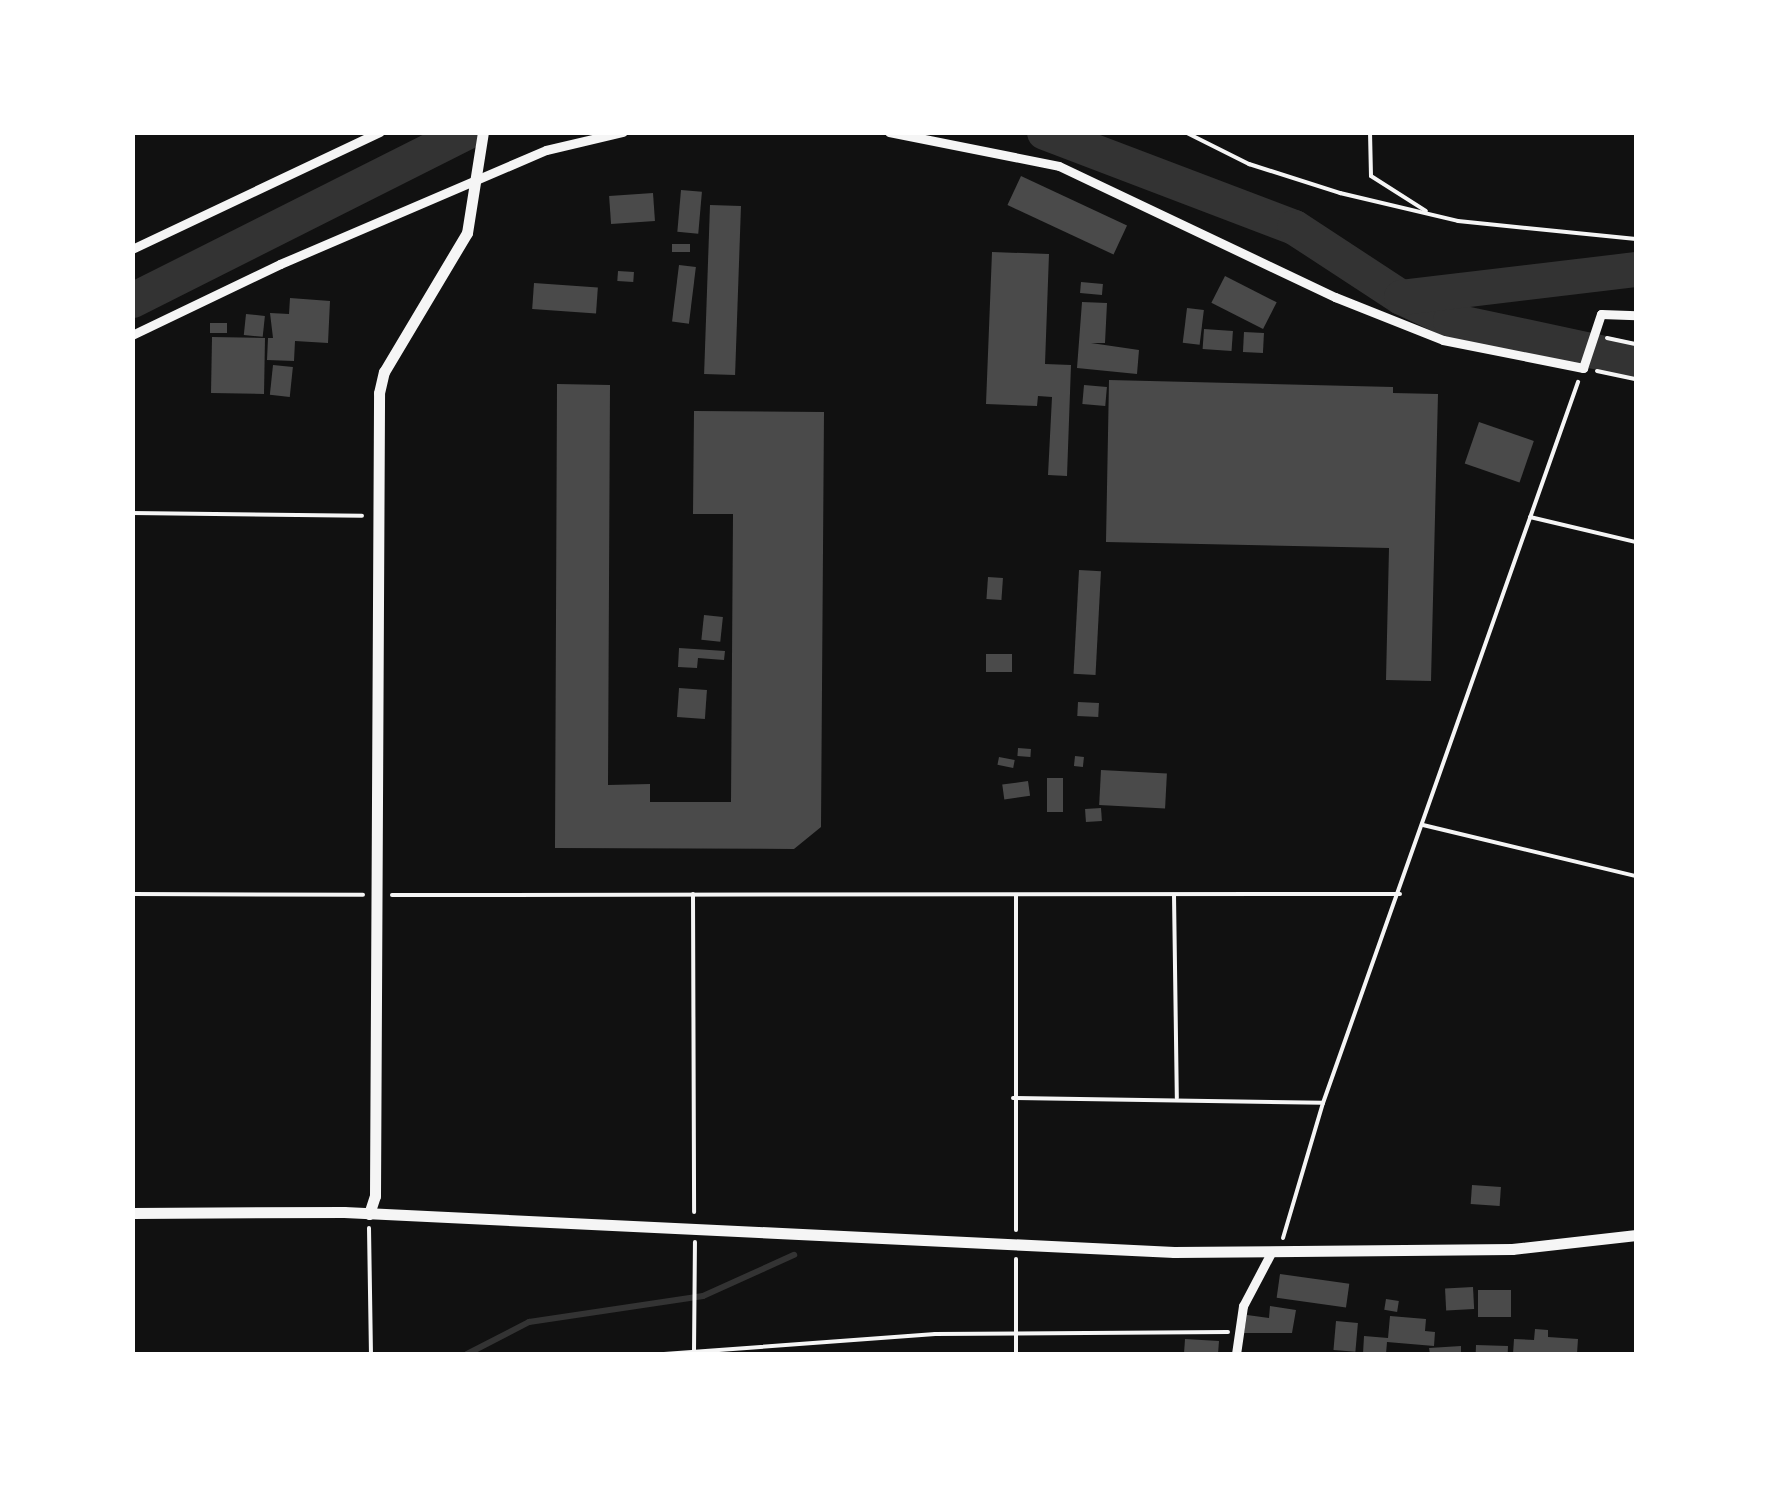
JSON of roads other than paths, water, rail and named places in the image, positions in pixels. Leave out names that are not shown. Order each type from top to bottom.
[{"type":"street","points":[[132,250],[380,132]]},
{"type":"street","points":[[369,1214],[375,1196],[377,516],[384,372],[467,233],[483,132]]},
{"type":"street","points":[[132,335],[477,179],[581,138],[623,132]]},
{"type":"street","points":[[889,132],[1059,166],[1335,297],[1443,340],[1584,368],[1601,314],[1636,315]]},
{"type":"street","points":[[132,1213],[369,1214],[1272,1251],[1512,1249],[1636,1236]]},
{"type":"street","points":[[1236,1354],[1236,1332],[1272,1251]]},
{"type":"waterway","points":[[132,300],[466,132]]},
{"type":"waterway","points":[[1044,132],[1294,227],[1401,297],[1450,320],[1636,360]]},
{"type":"waterway","points":[[1401,297],[1636,269]]},
{"type":"waterway","points":[[467,1354],[529,1322],[703,1296],[794,1255]]}]
